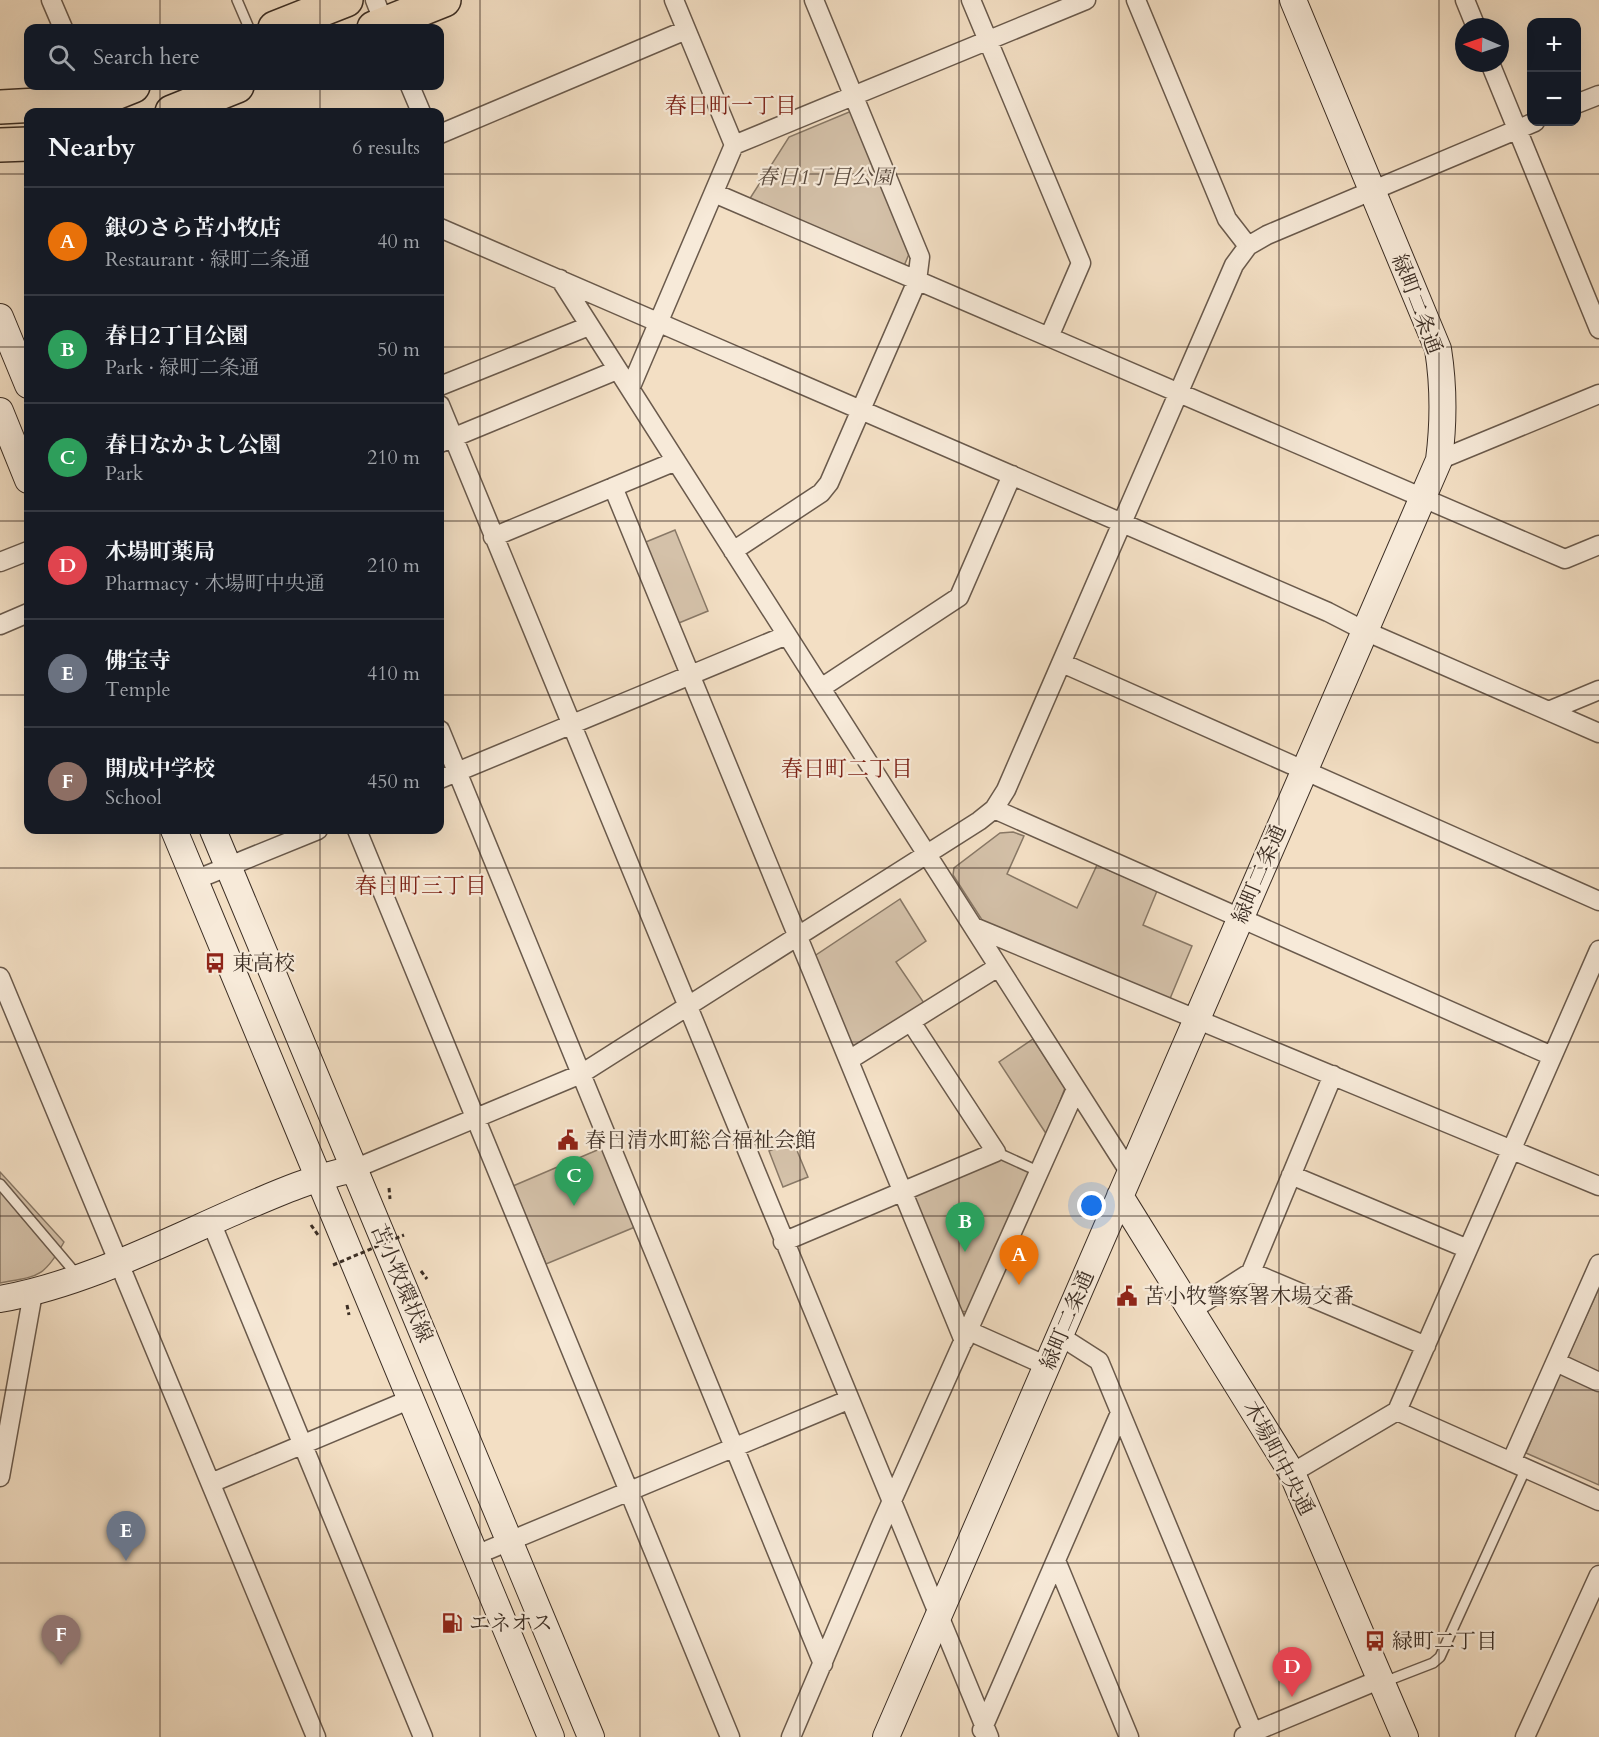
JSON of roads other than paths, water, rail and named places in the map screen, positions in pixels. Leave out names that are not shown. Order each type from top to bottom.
[{"type":"highway","points":[[285,24],[346,0]]},
{"type":"highway","points":[[380,20],[444,0]]},
{"type":"highway","points":[[0,106],[112,90]]},
{"type":"highway","points":[[182,108],[227,90]]},
{"type":"highway","points":[[0,145],[24,144]]},
{"type":"street","points":[[51,0],[61,24]]},
{"type":"street","points":[[674,0],[734,145]]},
{"type":"street","points":[[733,551],[821,493],[828,483],[917,280],[920,257],[814,0]]},
{"type":"street","points":[[971,0],[1081,263],[1049,337]]},
{"type":"street","points":[[630,389],[734,145],[1086,0]]},
{"type":"street","points":[[1136,0],[1227,219],[1248,246]]},
{"type":"street","name":"緑町二条通","points":[[886,1737],[1439,460],[1444,425],[1444,387],[1438,349],[1293,0]]},
{"type":"street","points":[[1465,0],[1472,18]]},
{"type":"street","points":[[444,132],[686,30]]},
{"type":"street","points":[[1494,72],[1599,329]]},
{"type":"street","points":[[412,90],[419,108]]},
{"type":"street","points":[[1581,102],[1599,95]]},
{"type":"street","points":[[0,1299],[33,1293],[118,1261],[317,1177],[354,1169],[581,1074],[979,821],[994,808],[1006,790],[1234,265],[1248,246],[1267,235],[1527,125]]},
{"type":"street","points":[[714,193],[1566,559],[1599,545]]},
{"type":"street","points":[[444,230],[1329,612],[1599,733]]},
{"type":"street","points":[[560,279],[1076,1089],[1125,1185]]},
{"type":"street","points":[[0,317],[24,375]]},
{"type":"street","points":[[444,384],[589,326]]},
{"type":"street","points":[[617,370],[446,440],[494,537],[938,1615],[984,1733]]},
{"type":"street","points":[[1439,460],[1599,394]]},
{"type":"street","points":[[0,411],[24,470]]},
{"type":"street","points":[[494,537],[676,461]]},
{"type":"street","points":[[820,688],[959,597],[1012,475]]},
{"type":"street","points":[[613,487],[903,1193],[966,1336],[1047,1366]]},
{"type":"street","points":[[0,562],[24,553]]},
{"type":"street","points":[[0,625],[24,616]]},
{"type":"street","points":[[444,777],[787,635]]},
{"type":"street","points":[[1062,663],[1599,901]]},
{"type":"street","points":[[1551,710],[1599,690]]},
{"type":"street","points":[[444,739],[823,1664]]},
{"type":"street","points":[[994,808],[1552,1056]]},
{"type":"street","name":"苫小牧環状線","points":[[176,834],[551,1737]]},
{"type":"street","name":"苫小牧環状線","points":[[215,834],[591,1737]]},
{"type":"street","points":[[195,880],[308,834]]},
{"type":"street","points":[[359,834],[730,1737]]},
{"type":"street","points":[[974,927],[1598,1183]]},
{"type":"street","points":[[1292,1473],[1397,1411],[1599,950]]},
{"type":"street","points":[[849,1060],[998,967]]},
{"type":"street","points":[[0,978],[316,1737]]},
{"type":"street","points":[[783,1242],[996,1152],[911,1022]]},
{"type":"street","points":[[1192,1310],[1251,1272],[1333,1075]]},
{"type":"street","points":[[791,1737],[891,1502],[1076,1089]]},
{"type":"street","points":[[1291,1175],[1468,1249]]},
{"type":"street","name":"木場町中央通","points":[[1125,1185],[1192,1310],[1292,1473],[1405,1737]]},
{"type":"street","points":[[211,1222],[423,1737]]},
{"type":"street","points":[[1518,1465],[1556,1362],[1599,1264]]},
{"type":"street","points":[[1251,1272],[1426,1346]]},
{"type":"street","points":[[0,1477],[33,1293]]},
{"type":"street","points":[[1060,1336],[1099,1361],[1250,1735],[1381,1681]]},
{"type":"street","points":[[1556,1362],[1599,1382]]},
{"type":"street","points":[[211,1484],[411,1399]]},
{"type":"street","points":[[476,1555],[848,1400]]},
{"type":"street","points":[[1397,1411],[1599,1501]]},
{"type":"street","points":[[984,1733],[1120,1413]]},
{"type":"street","points":[[1057,1563],[1129,1737]]},
{"type":"street","points":[[1525,1737],[1599,1575]]},
{"type":"lane","points":[[237,0],[247,24]]},
{"type":"lane","points":[[996,1152],[1040,1172]]},
{"type":"lane","points":[[0,1184],[78,1276]]},
{"type":"lane","points":[[1381,1681],[1433,1663],[1440,1657],[1518,1465]]},
{"type":"place","name":"東高校","points":[[215,963]]},
{"type":"place","name":"春日清水町総合福祉会館","points":[[568,1140]]},
{"type":"place","name":"春日なかよし公園","points":[[574,1206]]},
{"type":"place","name":"春日2丁目公園","points":[[965,1252]]},
{"type":"place","name":"銀のさら苫小牧店","points":[[1019,1285]]},
{"type":"place","name":"苫小牧警察署木場交番","points":[[1127,1296]]},
{"type":"place","name":"佛宝寺","points":[[126,1561]]},
{"type":"place","name":"エネオス","points":[[452,1623]]},
{"type":"place","name":"緑町二丁目","points":[[1375,1641]]},
{"type":"place","name":"開成中学校","points":[[61,1665]]},
{"type":"place","name":"木場町薬局","points":[[1292,1697]]},
{"type":"district","name":"春日町一丁目","points":[[731,105]]},
{"type":"district","name":"春日町二丁目","points":[[847,768]]},
{"type":"district","name":"春日町三丁目","points":[[421,885]]},
{"type":"park label","name":"春日1丁目公園","points":[[825,177]]}]
